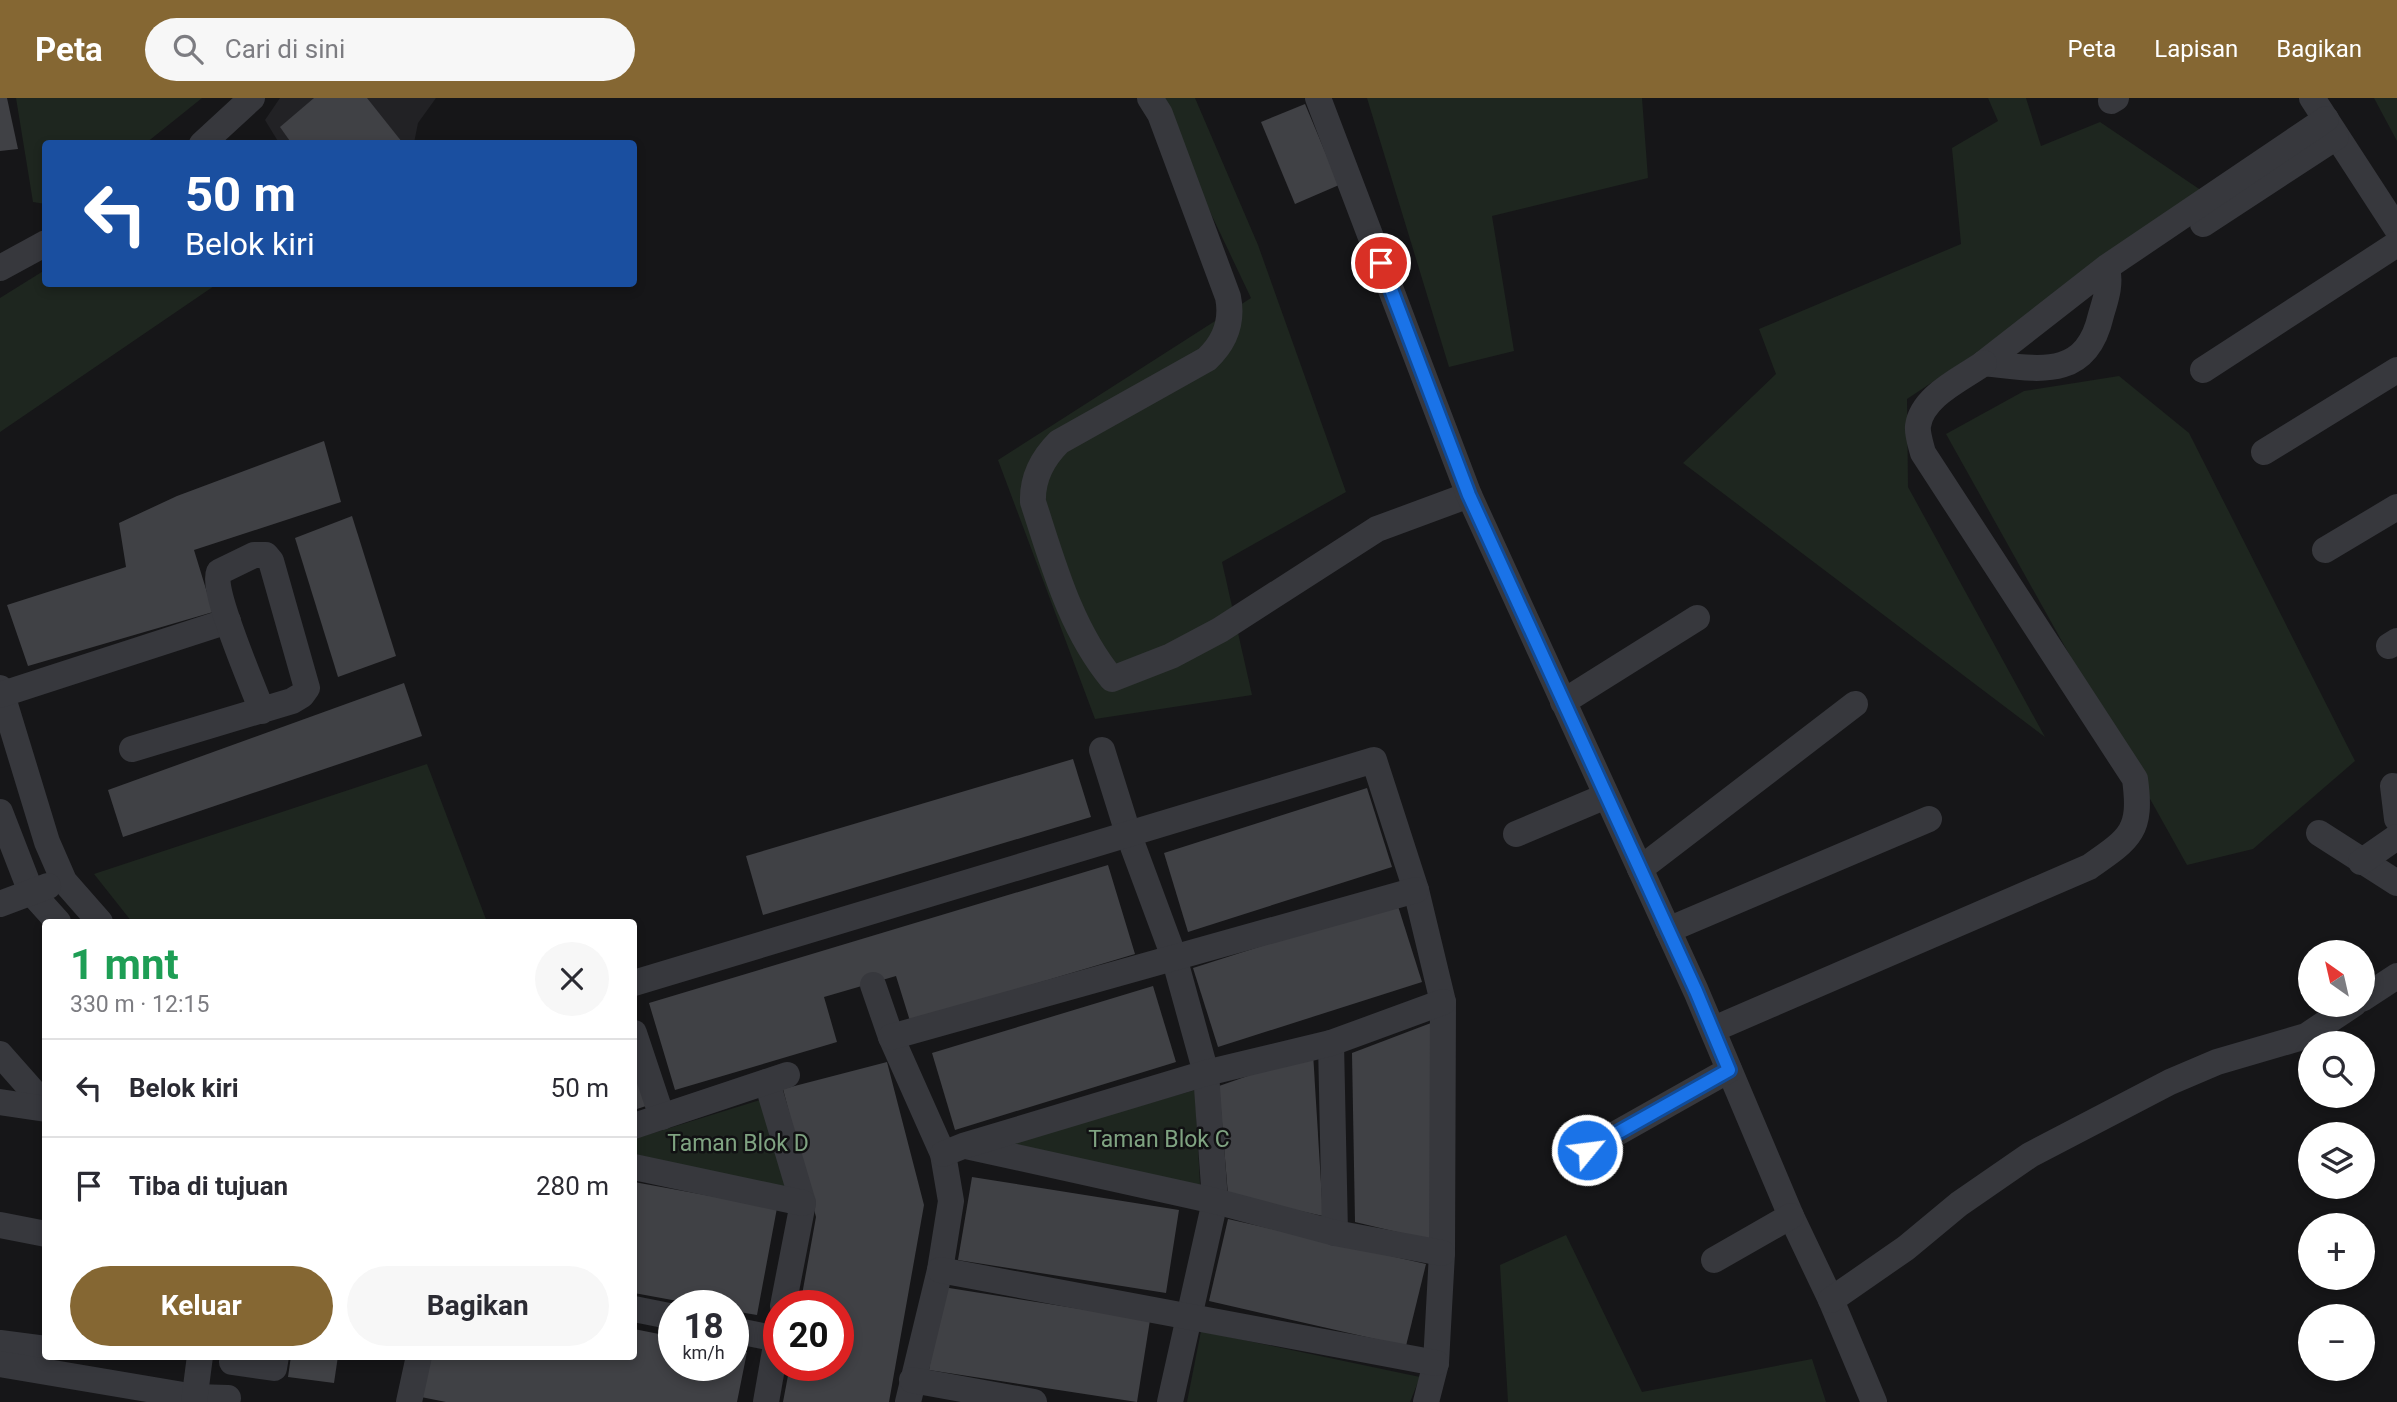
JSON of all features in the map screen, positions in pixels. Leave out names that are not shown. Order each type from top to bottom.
[{"type":"street","points":[[206,140],[252,98]]},
{"type":"street","points":[[1150,98],[1160,114],[1231,311],[1225,337],[1207,359],[1059,442],[1047,453],[1037,473],[1032,487],[1033,502],[1073,615],[1095,658],[1112,679],[1171,656],[1220,630],[1377,529],[1469,495]]},
{"type":"street","points":[[1318,98],[1469,495],[1714,1029],[1791,1216],[1831,1300],[1874,1402]]},
{"type":"street","points":[[1714,1029],[2089,867],[2114,850],[2129,834],[2137,818],[2135,779],[1923,453],[1917,428],[1928,405],[1935,397],[2108,276],[2325,118],[2397,229]]},
{"type":"street","points":[[2203,370],[2397,244]]},
{"type":"street","points":[[1,266],[42,245]]},
{"type":"street","points":[[1984,363],[2057,368],[2074,361],[2092,342],[2108,276]]},
{"type":"street","points":[[2264,452],[2397,369]]},
{"type":"street","points":[[2325,550],[2397,507]]},
{"type":"street","points":[[132,749],[262,711],[292,701],[307,688],[271,561],[266,555],[254,555],[219,572],[216,579],[228,621],[262,711]]},
{"type":"street","points":[[1563,702],[1697,618]]},
{"type":"street","points":[[97,919],[64,881],[47,842],[1,693],[228,621]]},
{"type":"street","points":[[1640,869],[1855,704]]},
{"type":"street","points":[[1102,750],[1128,833],[1174,957],[1206,1073],[1215,1201],[1170,1402]]},
{"type":"street","points":[[637,982],[1374,760],[1416,890],[1443,1002],[1442,1253],[1436,1363],[1426,1402]]},
{"type":"street","points":[[2393,786],[2397,819]]},
{"type":"street","points":[[1517,834],[1606,796]]},
{"type":"street","points":[[0,812],[31,892],[55,919]]},
{"type":"street","points":[[1668,930],[1929,819]]},
{"type":"street","points":[[2319,833],[2397,883]]},
{"type":"street","points":[[2361,862],[2397,837]]},
{"type":"street","points":[[0,904],[64,881]]},
{"type":"street","points":[[891,1037],[1416,890]]},
{"type":"street","points":[[2375,990],[2397,976]]},
{"type":"street","points":[[873,985],[891,1037],[953,1150],[951,1201],[940,1270],[910,1391],[1034,1402]]},
{"type":"street","points":[[953,1150],[1206,1073],[1331,1043],[1443,1002]]},
{"type":"street","points":[[1831,1300],[1906,1248],[1959,1204],[2030,1155],[2170,1082],[2217,1062],[2306,1036],[2334,1017]]},
{"type":"street","points":[[637,1042],[662,1117]]},
{"type":"street","points":[[1331,1043],[1335,1233]]},
{"type":"street","points":[[0,1054],[42,1103]]},
{"type":"street","points":[[1587,1150],[1729,1070]]},
{"type":"street","points":[[637,1125],[777,1079],[803,1203],[786,1290]]},
{"type":"street","points":[[0,1102],[42,1107]]},
{"type":"street","points":[[953,1150],[1215,1201],[1335,1233],[1442,1253]]},
{"type":"street","points":[[637,1168],[803,1203]]},
{"type":"street","points":[[1714,1260],[1791,1216]]},
{"type":"street","points":[[0,1225],[42,1233]]},
{"type":"street","points":[[940,1270],[1436,1363]]},
{"type":"street","points":[[637,1310],[658,1314]]},
{"type":"street","points":[[0,1343],[42,1348]]},
{"type":"street","points":[[195,1399],[200,1360]]},
{"type":"street","points":[[0,1364],[195,1399],[228,1400],[232,1360]]},
{"type":"street","points":[[237,1360],[274,1368],[275,1360]]},
{"type":"street","points":[[409,1402],[418,1360]]},
{"type":"street","points":[[766,1402],[770,1381]]},
{"type":"shaded area","points":[[280,98],[436,98],[418,123],[415,140],[277,140],[265,120]]},
{"type":"green space","points":[[16,98],[202,98],[150,140],[42,140],[42,204],[33,202]]},
{"type":"green space","points":[[1156,98],[1195,98],[1258,245],[1346,492],[1222,562],[1252,695],[1095,719],[998,460],[1251,298]]},
{"type":"green space","points":[[1367,98],[1642,98],[1648,178],[1492,216],[1514,351],[1449,367]]},
{"type":"green space","points":[[1988,98],[2026,98],[2041,146],[2100,122],[2211,197],[1907,399],[1908,487],[2045,737],[1683,463],[1776,374],[1759,329],[1961,244],[1952,148],[1998,121]]},
{"type":"green space","points":[[2374,98],[2397,98],[2397,141]]},
{"type":"green space","points":[[42,272],[42,287],[213,287],[0,432],[0,298]]},
{"type":"green space","points":[[2119,376],[2189,433],[2355,761],[2253,849],[2187,865],[1946,434],[2024,391]]},
{"type":"green space","points":[[427,764],[486,919],[130,919],[94,874]]},
{"type":"green space","name":"Taman Blok C","points":[[1195,1090],[1200,1185],[1004,1145]]},
{"type":"green space","name":"Taman Blok D","points":[[760,1100],[789,1191],[637,1155],[637,1138]]},
{"type":"green space","points":[[1566,1235],[1642,1392],[1812,1359],[1826,1402],[1508,1402],[1500,1265]]},
{"type":"green space","points":[[1201,1331],[1420,1377],[1410,1402],[1187,1402]]},
{"type":"building","points":[[0,98],[7,98],[18,149],[0,151]]},
{"type":"building","points":[[314,98],[367,98],[400,140],[289,140],[280,127]]},
{"type":"building","points":[[1305,104],[1339,185],[1295,204],[1261,122]]},
{"type":"building","points":[[324,441],[341,502],[194,550],[213,612],[28,666],[7,605],[126,567],[119,523],[177,496]]},
{"type":"building","points":[[352,516],[396,656],[338,677],[295,538]]},
{"type":"building","points":[[404,683],[422,736],[123,837],[108,790]]},
{"type":"building","points":[[1073,759],[1091,817],[763,915],[746,856]]},
{"type":"building","points":[[1367,788],[1392,867],[1188,932],[1164,853]]},
{"type":"building","points":[[1108,865],[1135,954],[910,1021],[896,976],[824,997],[837,1042],[675,1090],[649,1003]]},
{"type":"building","points":[[1397,903],[1422,982],[1218,1047],[1193,968]]},
{"type":"building","points":[[1153,986],[1176,1062],[955,1130],[932,1053]]},
{"type":"building","points":[[1431,1023],[1435,1241],[1355,1222],[1352,1053]]},
{"type":"building","points":[[1313,1053],[1323,1216],[1228,1195],[1219,1086]]},
{"type":"building","points":[[887,1062],[924,1205],[889,1402],[783,1402],[787,1381],[854,1381],[854,1290],[803,1290],[816,1217],[783,1089]]},
{"type":"building","points":[[637,1064],[649,1105],[637,1109]]},
{"type":"building","points":[[972,1177],[1179,1210],[1166,1293],[958,1260]]},
{"type":"building","points":[[637,1183],[777,1208],[757,1315],[749,1314],[749,1290],[658,1290],[658,1297],[637,1294]]},
{"type":"building","points":[[1228,1219],[1426,1264],[1406,1346],[1209,1301]]},
{"type":"building","points":[[943,1287],[1150,1320],[1137,1402],[929,1370]]},
{"type":"building","points":[[637,1330],[658,1334],[658,1381],[741,1381],[737,1402],[446,1402],[416,1396],[423,1360],[637,1360]]},
{"type":"building","points":[[290,1360],[337,1360],[334,1383],[288,1377]]},
{"type":"route","points":[[1381,263],[1469,495],[1714,1029],[1729,1070],[1587,1150]]}]
